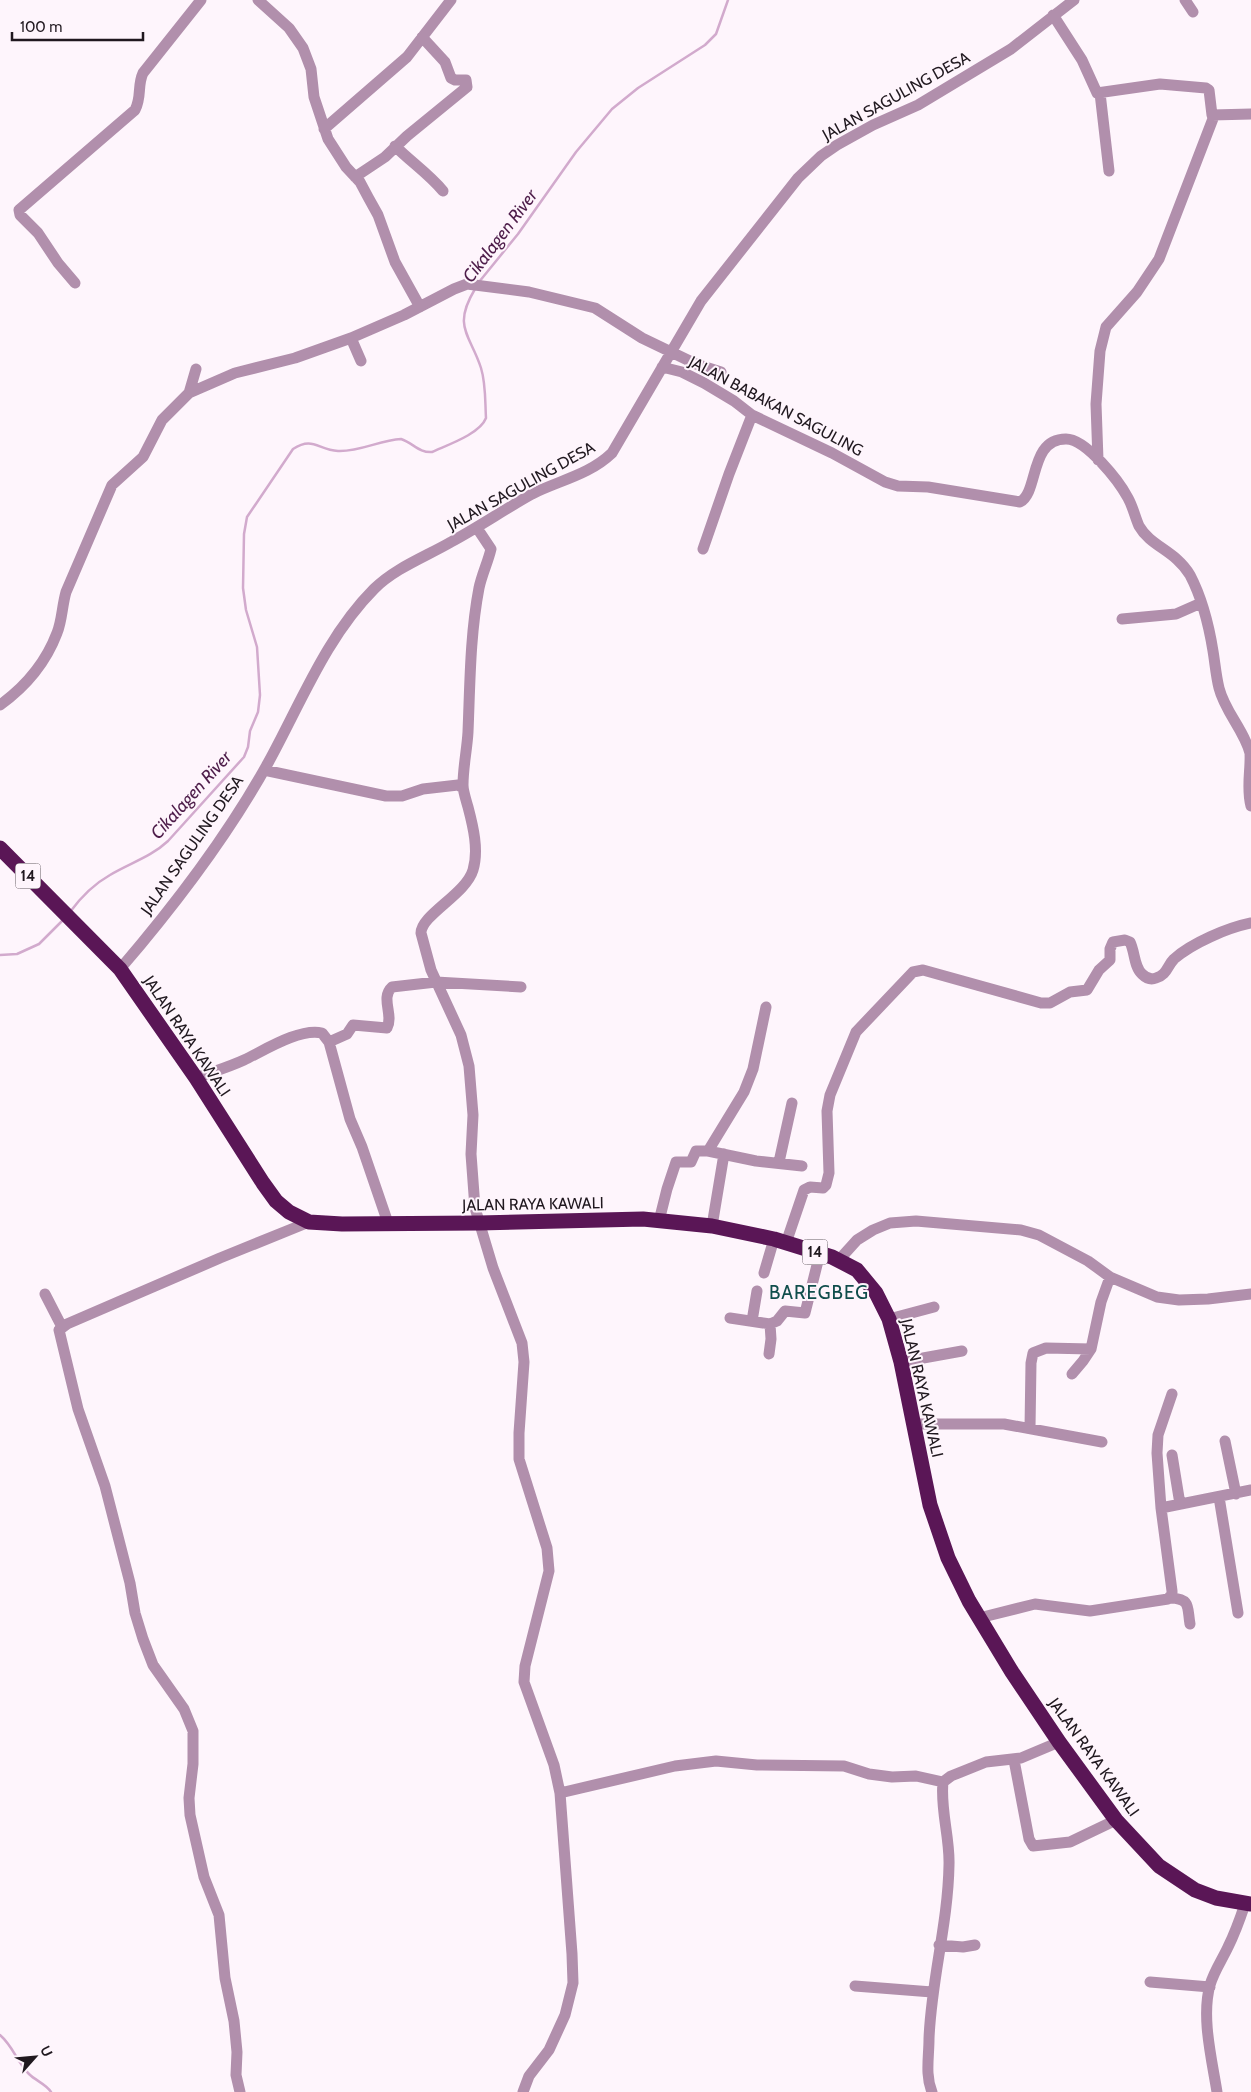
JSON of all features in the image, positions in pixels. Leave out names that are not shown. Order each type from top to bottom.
[{"type":"highway","name":"14","points":[[0,848],[120,969]]},
{"type":"highway","name":"JALAN RAYA KAWALI","points":[[120,969],[196,1078],[276,1201],[289,1212],[309,1222],[479,1223],[643,1219],[712,1226],[780,1241],[820,1253],[857,1270],[876,1293],[889,1318],[901,1362],[933,1514],[948,1558],[979,1618],[1059,1742],[1116,1820],[1159,1866],[1195,1890],[1216,1898],[1248,1904]]},
{"type":"street","points":[[75,283],[54,258],[38,232],[20,215],[19,210],[135,110],[140,101],[138,83],[143,73],[201,0]]},
{"type":"street","points":[[258,0],[289,28],[303,48],[311,70],[314,97],[324,129],[378,215],[396,262],[420,307]]},
{"type":"street","points":[[324,129],[406,57],[450,0]]},
{"type":"street","name":"JALAN SAGULING DESA","points":[[120,969],[173,906],[222,837],[264,770],[294,711],[354,610],[375,588],[400,570],[477,528],[533,494],[583,474],[600,464],[612,453],[701,301],[798,178],[821,156],[873,125],[918,105],[1011,49],[1074,0]]},
{"type":"street","points":[[1185,0],[1194,12]]},
{"type":"street","points":[[1053,15],[1082,60],[1096,92],[1100,93],[1157,84],[1206,88],[1209,90],[1211,114],[1214,116]]},
{"type":"street","points":[[355,177],[374,166],[395,146],[465,89],[467,85],[466,80],[451,78],[446,62],[422,37]]},
{"type":"street","points":[[1100,93],[1109,171]]},
{"type":"street","points":[[1214,116],[1251,114]]},
{"type":"street","points":[[1214,116],[1174,225],[1159,259],[1137,292],[1106,328],[1099,359],[1096,404],[1098,460],[1128,498],[1145,535],[1181,561],[1191,577],[1208,624],[1223,701],[1246,741],[1250,754],[1249,798],[1251,806]]},
{"type":"street","points":[[395,146],[408,160],[433,179],[443,191]]},
{"type":"street","points":[[0,705],[30,679],[46,656],[58,633],[61,607],[66,592],[112,485],[143,457],[162,420],[189,393],[235,373],[295,358],[351,338],[420,307],[454,289],[477,286],[529,292],[595,308],[642,338],[672,353],[722,372]]},
{"type":"street","points":[[351,338],[361,361]]},
{"type":"street","name":"JALAN BABAKAN SAGULING","points":[[662,367],[682,372],[704,383],[734,401],[752,415],[832,453],[885,482],[898,486],[928,487],[1020,502],[1028,495],[1039,457],[1044,450],[1054,443],[1065,439],[1073,441],[1083,446],[1098,460]]},
{"type":"street","points":[[189,393],[196,369]]},
{"type":"street","points":[[703,549],[752,415]]},
{"type":"street","points":[[477,528],[490,545],[491,550],[479,590],[470,676],[468,734],[462,788],[473,830],[475,858],[473,871],[462,888],[426,920],[421,928],[431,970],[461,1034],[469,1066],[473,1115],[471,1154],[473,1194],[479,1223],[493,1268],[522,1343],[524,1362],[518,1433],[519,1459],[523,1478],[547,1548],[549,1571],[524,1666],[524,1682],[554,1765],[560,1793],[573,1984],[565,2015],[549,2050],[529,2076],[523,2092]]},
{"type":"street","points":[[1122,620],[1176,614],[1201,604]]},
{"type":"street","points":[[264,770],[386,796],[402,796],[423,789],[458,785],[462,788]]},
{"type":"street","points":[[764,1273],[804,1190],[810,1187],[823,1188],[829,1178],[827,1111],[830,1095],[856,1032],[913,972],[924,970],[1041,1003],[1050,1003],[1070,992],[1084,991],[1089,988],[1098,970],[1110,960],[1110,949],[1113,942],[1125,940],[1130,942],[1140,973],[1148,978],[1155,979],[1163,975],[1173,960],[1193,947],[1212,937],[1251,923]]},
{"type":"street","points":[[329,1042],[347,1034],[353,1025],[387,1028],[390,1023],[386,996],[392,987],[436,982],[521,987]]},
{"type":"street","points":[[708,1151],[741,1096],[753,1069],[766,1007]]},
{"type":"street","points":[[196,1078],[244,1060],[284,1041],[302,1035],[322,1033],[329,1042],[350,1119],[362,1147],[388,1223]]},
{"type":"street","points":[[779,1162],[792,1103]]},
{"type":"street","points":[[659,1221],[676,1162],[690,1163],[694,1152],[708,1151],[756,1161],[802,1166]]},
{"type":"street","points":[[712,1226],[724,1154]]},
{"type":"street","points":[[838,1260],[857,1240],[873,1230],[890,1223],[916,1221],[1021,1230],[1039,1235],[1088,1261],[1110,1277],[1157,1297],[1179,1300],[1251,1294]]},
{"type":"street","points":[[240,2092],[236,2074],[234,2021],[225,1978],[219,1915],[202,1870],[190,1815],[189,1798],[194,1764],[193,1731],[184,1709],[154,1665],[143,1639],[105,1486],[98,1461],[78,1409],[59,1330],[62,1327],[220,1258],[309,1222]]},
{"type":"street","points":[[730,1318],[770,1324],[777,1321],[785,1311],[805,1313],[820,1253]]},
{"type":"street","points":[[1072,1374],[1091,1349],[1101,1302],[1110,1277]]},
{"type":"street","points":[[752,1321],[756,1291]]},
{"type":"street","points":[[45,1294],[62,1327]]},
{"type":"street","points":[[889,1318],[934,1307]]},
{"type":"street","points":[[769,1354],[770,1324]]},
{"type":"street","points":[[1030,1428],[1031,1363],[1033,1353],[1046,1348],[1091,1349]]},
{"type":"street","points":[[901,1362],[962,1351]]},
{"type":"street","points":[[1170,1598],[1172,1594],[1169,1564],[1158,1485],[1158,1435],[1172,1394]]},
{"type":"street","points":[[913,1424],[988,1423],[1030,1428],[1102,1442]]},
{"type":"street","points":[[1225,1441],[1236,1494]]},
{"type":"street","points":[[1172,1455],[1180,1504]]},
{"type":"street","points":[[1161,1508],[1251,1490]]},
{"type":"street","points":[[1219,1497],[1238,1613]]},
{"type":"street","points":[[979,1618],[1024,1605],[1035,1604],[1090,1611],[1151,1603],[1170,1598],[1182,1598],[1186,1602],[1190,1624]]},
{"type":"street","points":[[932,2092],[928,2067],[932,1992],[940,1945],[949,1864],[943,1800],[944,1782],[951,1776],[986,1762],[1014,1760],[1059,1742]]},
{"type":"street","points":[[1014,1760],[1029,1839],[1032,1846],[1070,1842],[1116,1820]]},
{"type":"street","points":[[560,1793],[675,1766],[716,1761],[757,1765],[844,1766],[869,1774],[892,1777],[916,1776],[944,1782]]},
{"type":"street","points":[[1217,2092],[1208,2032],[1210,1987],[1217,1967],[1236,1932],[1248,1904]]},
{"type":"street","points":[[940,1945],[964,1947],[975,1945]]},
{"type":"street","points":[[1150,1982],[1210,1987]]},
{"type":"street","points":[[855,1986],[932,1992]]},
{"type":"waterway","name":"Cikalagen River","points":[[479,282],[518,234],[576,152],[612,109],[638,88],[705,45],[716,34],[728,0]]},
{"type":"waterway","name":"Cikalagen River","points":[[70,912],[83,896],[99,882],[140,860],[168,841],[244,757],[248,747],[250,731],[258,712],[260,695],[257,647],[246,610],[243,588],[244,534],[247,517],[293,449],[300,445],[311,444],[331,450],[346,451],[401,439],[423,451],[432,452],[470,434],[483,424],[486,418],[484,380],[477,356],[465,330],[464,322],[468,302],[475,289]]},
{"type":"waterway","name":"Cikalagen River","points":[[0,955],[17,954],[39,944],[63,920]]},
{"type":"waterway","name":"Cikalagen River","points":[[0,2035],[29,2074],[51,2092]]},
{"type":"district","name":"BAREGBEG","points":[[819,1292]]}]
